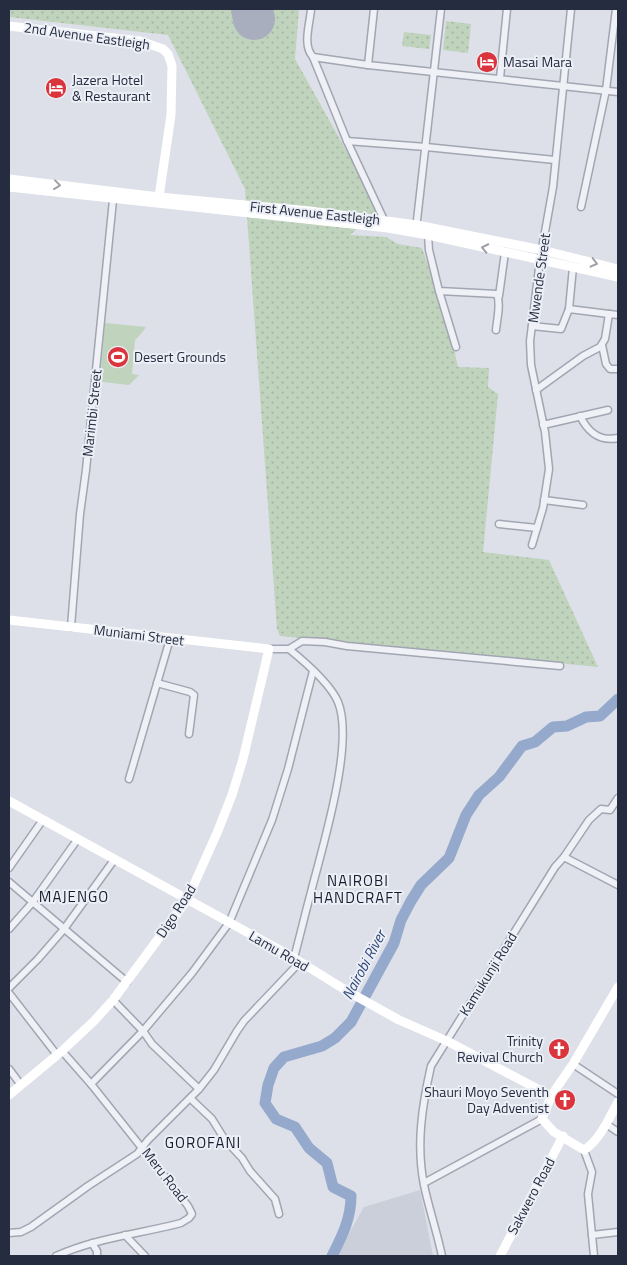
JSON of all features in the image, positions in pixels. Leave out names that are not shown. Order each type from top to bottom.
[{"type":"main road","name":"2nd Avenue Eastleigh","points":[[9,26],[140,41],[163,49],[168,54],[172,66],[171,115],[159,196]]},
{"type":"main road","name":"First Avenue Eastleigh","points":[[9,179],[384,220],[416,229],[618,269]]},
{"type":"main road","name":"First Avenue Eastleigh","points":[[9,188],[345,224],[416,229],[428,235],[505,252],[541,255],[573,267],[618,277]]},
{"type":"main road","name":"Muniami Street","points":[[9,620],[269,649]]},
{"type":"main road","name":"Digo Road","points":[[9,1095],[94,1021],[127,982],[187,900],[218,833],[232,795],[243,758],[269,649]]},
{"type":"main road","name":"Lamu Road","points":[[9,801],[297,960],[399,1020],[447,1041],[551,1096]]},
{"type":"main road","points":[[618,988],[573,1064],[551,1096],[542,1119],[554,1132],[584,1150],[590,1146],[606,1124],[618,1102]]},
{"type":"main road","name":"Sakwero Road","points":[[500,1256],[563,1136]]},
{"type":"street","points":[[311,9],[307,48],[313,57],[347,141],[384,220]]},
{"type":"street","points":[[368,65],[374,9]]},
{"type":"street","points":[[416,229],[441,9]]},
{"type":"street","points":[[500,78],[507,9]]},
{"type":"street","name":"Mwende Street","points":[[532,545],[544,500],[548,469],[544,425],[531,365],[532,326],[552,187],[571,9]]},
{"type":"street","points":[[581,207],[616,36],[616,9]]},
{"type":"street","points":[[313,57],[368,65],[618,92]]},
{"type":"street","points":[[347,141],[555,160]]},
{"type":"street","name":"Marimbi Street","points":[[71,627],[80,514],[113,200]]},
{"type":"street","points":[[428,235],[429,250],[439,291],[456,347]]},
{"type":"street","points":[[496,330],[505,252]]},
{"type":"street","points":[[532,326],[561,329],[569,309],[573,267]]},
{"type":"street","points":[[439,291],[496,294],[499,296]]},
{"type":"street","points":[[569,309],[618,315]]},
{"type":"street","points":[[536,390],[583,356],[602,345],[605,339],[609,314]]},
{"type":"street","points":[[602,345],[606,364],[610,369],[618,369]]},
{"type":"street","points":[[544,425],[608,410]]},
{"type":"street","points":[[580,416],[585,426],[598,438],[611,440],[618,438]]},
{"type":"street","points":[[544,500],[583,505]]},
{"type":"street","points":[[498,524],[537,528]]},
{"type":"street","points":[[129,778],[170,639]]},
{"type":"street","points":[[269,649],[290,649],[302,640],[560,666]]},
{"type":"street","points":[[9,1233],[21,1232],[31,1227],[137,1154],[191,1099],[214,1070],[244,1021],[297,960],[333,803],[343,742],[343,722],[338,701],[324,682],[290,649]]},
{"type":"street","points":[[91,1084],[143,1031],[192,973],[229,923],[272,820],[288,769],[313,671]]},
{"type":"street","points":[[157,684],[190,692],[194,695],[189,734]]},
{"type":"street","name":"Kamukunji Road","points":[[442,1256],[424,1184],[420,1151],[420,1130],[425,1090],[431,1066],[553,870],[589,820],[601,809],[610,810],[618,798]]},
{"type":"street","points":[[9,868],[42,820]]},
{"type":"street","points":[[9,929],[32,903],[77,840]]},
{"type":"street","points":[[564,856],[618,885]]},
{"type":"street","points":[[9,988],[64,929],[114,860]]},
{"type":"street","points":[[9,882],[127,982]]},
{"type":"street","name":"Meru Road","points":[[9,993],[59,1053],[91,1084],[188,1206],[192,1214],[181,1223],[92,1243],[56,1256]]},
{"type":"street","points":[[113,1000],[143,1031],[152,1044],[199,1089]]},
{"type":"street","points":[[573,1064],[618,1094]]},
{"type":"street","points":[[9,1070],[21,1085]]},
{"type":"street","points":[[191,1099],[212,1119],[225,1140],[275,1199],[279,1214]]},
{"type":"street","points":[[424,1184],[542,1119]]},
{"type":"street","points":[[606,1124],[618,1132]]},
{"type":"street","points":[[584,1150],[592,1172],[588,1194],[594,1256]]},
{"type":"street","points":[[592,1235],[618,1232]]},
{"type":"street","points":[[125,1235],[145,1256]]},
{"type":"street","points":[[92,1243],[97,1251],[97,1256]]},
{"type":"shaded area","points":[[420,1190],[433,1256],[336,1256],[364,1207]]},
{"type":"green space","points":[[9,9],[299,9],[295,59],[379,209],[350,235],[386,237],[398,244],[422,248],[449,327],[458,367],[489,368],[488,387],[498,394],[483,552],[549,560],[598,667],[280,636],[277,629],[245,189],[168,35],[9,17]]},
{"type":"green space","points":[[446,21],[471,24],[468,53],[443,50]]},
{"type":"green space","points":[[404,32],[431,35],[429,49],[402,46]]},
{"type":"green space","name":"Desert Grounds","points":[[105,323],[146,327],[135,340],[132,374],[139,375],[129,385],[100,380]]},
{"type":"waterway","name":"Nairobi River","points":[[332,1256],[348,1220],[351,1196],[333,1187],[327,1163],[309,1148],[295,1127],[276,1119],[265,1103],[268,1085],[274,1068],[284,1057],[322,1046],[335,1038],[351,1022],[394,943],[401,920],[411,901],[421,885],[449,858],[466,815],[479,795],[499,777],[522,746],[535,742],[553,727],[567,726],[586,717],[600,716],[618,699]]},
{"type":"runway","points":[[252,9],[254,19]]},
{"type":"place","name":"Masai Mara","points":[[487,62]]},
{"type":"place","name":"Jazera Hotel & Restaurant","points":[[56,88]]},
{"type":"place","name":"Desert Grounds","points":[[118,357]]},
{"type":"place","name":"Trinity Revival Church","points":[[559,1049]]},
{"type":"place","name":"Shauri Moyo Seventh Day Adventist","points":[[565,1100]]},
{"type":"district","name":"NAIROBI HANDCRAFT","points":[[358,890]]},
{"type":"district","name":"MAJENGO","points":[[74,897]]},
{"type":"district","name":"GOROFANI","points":[[203,1143]]}]
